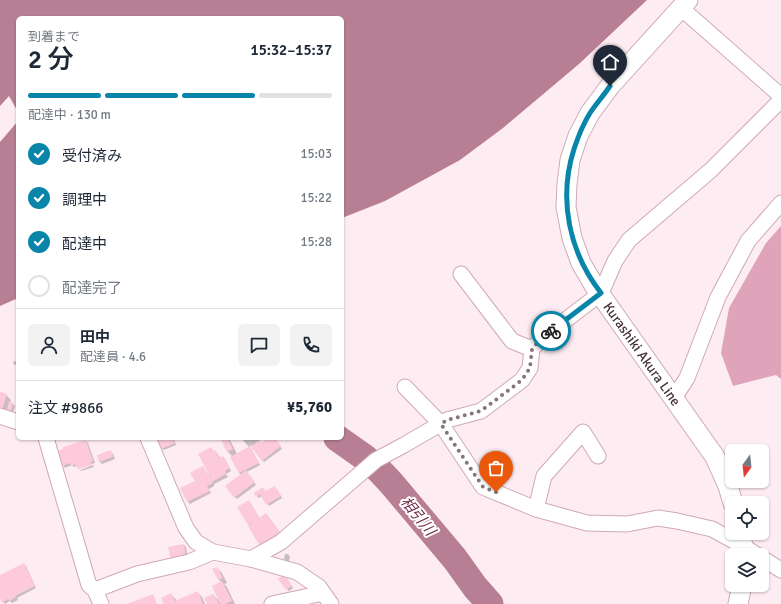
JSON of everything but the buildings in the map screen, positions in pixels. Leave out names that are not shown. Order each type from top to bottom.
[{"type":"main road","name":"Kurashiki Akura Line","points":[[685,4],[610,86],[590,113],[578,136],[570,160],[566,207],[572,238],[581,263],[595,286],[715,457],[731,496]]},
{"type":"main road","points":[[738,604],[741,592]]},
{"type":"street","points":[[685,4],[781,96]]},
{"type":"street","points":[[251,559],[281,542],[371,464],[447,420],[481,411],[522,380],[530,368],[532,349],[541,339],[601,293],[615,261],[629,240],[711,170],[781,100]]},
{"type":"street","points":[[674,398],[687,378],[718,297],[748,241],[781,203]]},
{"type":"street","points":[[461,274],[512,341],[532,349]]},
{"type":"street","points":[[405,387],[441,424],[483,487],[536,509],[587,523],[627,524],[658,518],[712,529],[746,547]]},
{"type":"street","points":[[0,416],[16,421]]},
{"type":"street","points":[[536,509],[544,476],[583,432],[598,456]]},
{"type":"street","points":[[47,440],[89,586],[94,590],[101,604]]},
{"type":"street","points":[[149,440],[186,528],[196,542],[213,552],[251,559],[297,572],[319,587],[327,598],[272,604]]},
{"type":"street","points":[[94,590],[137,574],[189,562],[213,552]]},
{"type":"street","points":[[769,562],[781,570]]},
{"type":"shaded area","points":[[0,0],[647,0],[579,64],[503,128],[460,160],[385,201],[344,217],[344,16],[16,16],[16,108],[9,96],[0,106]]},
{"type":"shaded area","points":[[16,123],[16,299],[0,306],[0,142]]},
{"type":"shaded area","points":[[781,226],[781,379],[776,375],[733,386],[721,353],[729,308],[766,243]]},
{"type":"waterway","name":"相引川","points":[[340,440],[364,457],[392,484],[455,559],[475,587],[490,604]]},
{"type":"way so far","points":[[496,492],[483,487],[441,424],[447,420],[481,411],[522,380],[530,368],[532,349],[551,331]]},
{"type":"route","points":[[551,331],[601,293],[581,263],[572,238],[566,207],[570,160],[578,136],[590,113],[610,86]]}]
